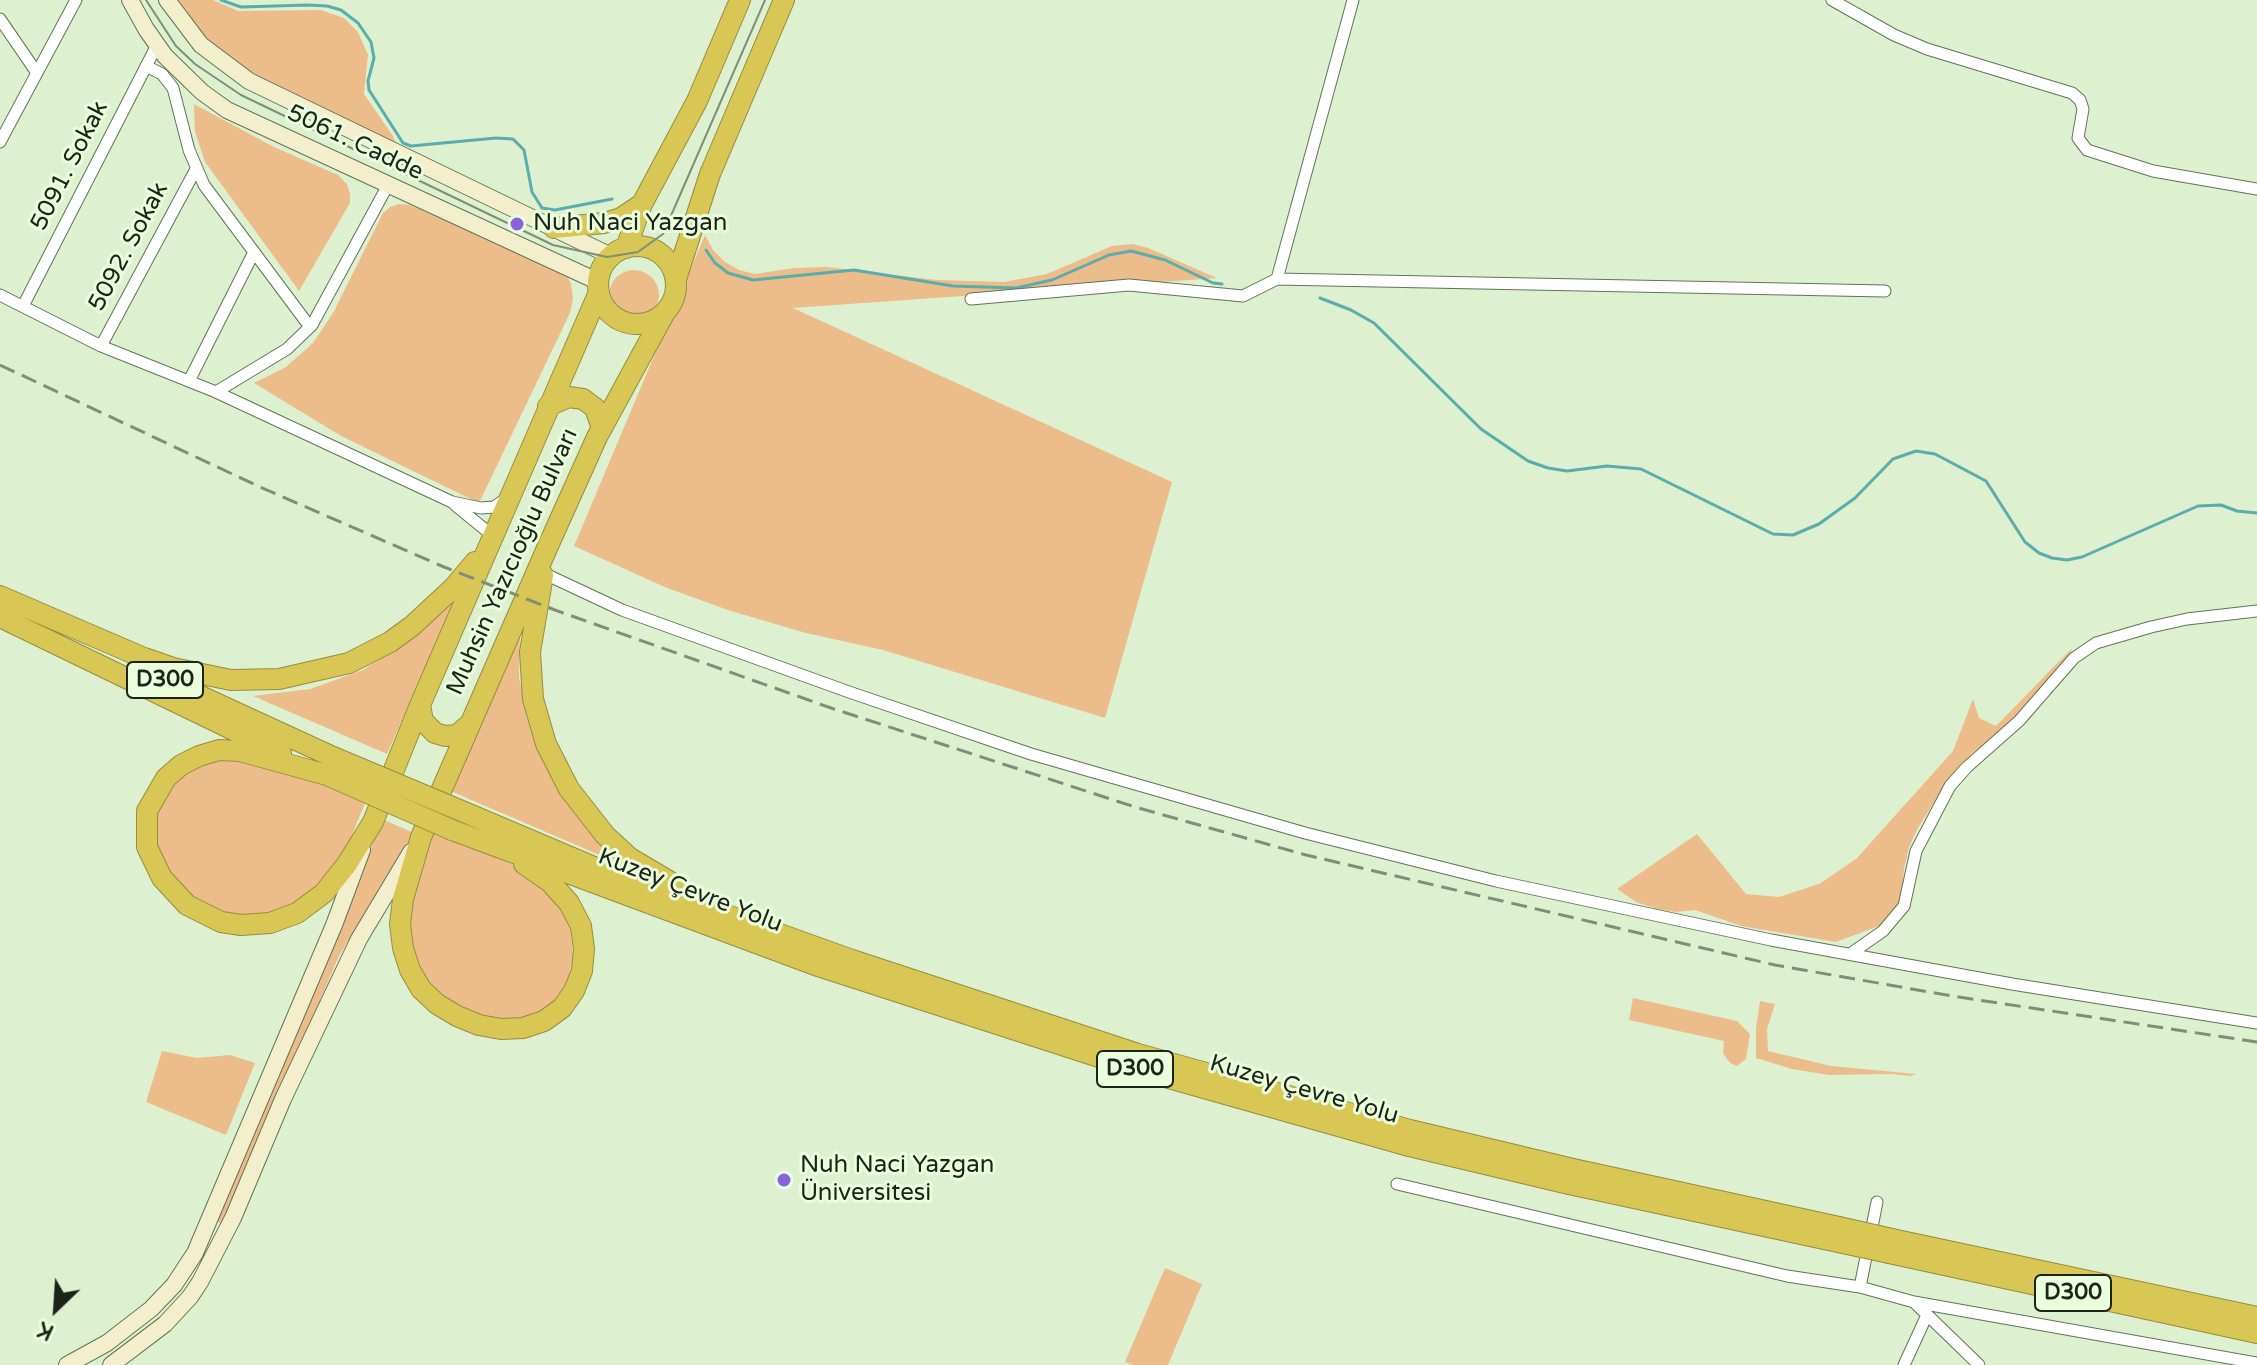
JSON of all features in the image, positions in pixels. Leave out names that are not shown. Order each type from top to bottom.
[{"type":"highway","points":[[740,0],[697,101],[618,252],[604,264],[599,287],[605,306],[622,320],[644,323],[664,314],[673,301],[676,279],[710,174],[784,0]]},
{"type":"highway","points":[[554,228],[604,223],[621,218],[642,204]]},
{"type":"highway","points":[[618,252],[643,246],[655,250],[671,265],[676,279]]},
{"type":"highway","name":"Muhsin Yazıcıoğlu Bulvarı","points":[[330,766],[219,750],[181,765],[166,778],[147,811],[147,847],[162,878],[187,905],[213,918],[241,925],[270,923],[297,913],[324,893],[347,864],[373,822],[599,287]]},
{"type":"highway","name":"Muhsin Yazıcıoğlu Bulvarı","points":[[452,830],[538,873],[560,892],[581,926],[584,949],[582,971],[574,991],[562,1008],[544,1021],[523,1028],[501,1029],[479,1025],[437,1004],[421,989],[410,970],[400,924],[403,899],[421,837],[548,546],[602,428],[664,314]]},
{"type":"highway","points":[[548,406],[569,397],[583,399],[595,408],[602,428]]},
{"type":"highway","points":[[0,596],[173,668],[231,680],[279,679],[326,671],[390,642],[454,587],[493,536]]},
{"type":"highway","points":[[548,546],[530,652],[533,699],[556,767],[585,811],[630,858],[661,878],[699,897],[852,960]]},
{"type":"highway","name":"D300","points":[[0,596],[452,830]]},
{"type":"highway","name":"D300","points":[[0,617],[330,766]]},
{"type":"highway","points":[[420,705],[426,726],[440,735],[457,735],[470,724]]},
{"type":"highway","name":"Kuzey Çevre Yolu","points":[[330,766],[464,812],[596,868],[1048,1026],[1335,1109],[1838,1235]]},
{"type":"highway","name":"Kuzey Çevre Yolu","points":[[452,830],[800,960],[1133,1068],[1405,1145],[1569,1184],[1838,1235]]},
{"type":"highway","name":"D300","points":[[1838,1235],[2257,1317]]},
{"type":"highway","name":"D300","points":[[1891,1246],[2257,1333]]},
{"type":"street","points":[[0,142],[76,0]]},
{"type":"street","name":"5061. Cadde","points":[[130,0],[157,45],[189,81],[227,110],[599,287]]},
{"type":"street","name":"5061. Cadde","points":[[167,0],[201,45],[249,81],[554,228],[618,252]]},
{"type":"street","points":[[1277,279],[1353,0]]},
{"type":"street","points":[[1832,0],[1894,35],[1927,49],[2072,93],[2080,100],[2083,109],[2078,138],[2087,150],[2153,171],[2257,189]]},
{"type":"street","points":[[0,19],[37,73]]},
{"type":"street","name":"5091. Sokak","points":[[23,306],[157,45]]},
{"type":"street","points":[[146,66],[162,74],[173,88],[196,169],[210,194],[310,327]]},
{"type":"street","name":"5092. Sokak","points":[[101,346],[196,169]]},
{"type":"street","points":[[216,392],[287,349],[310,327],[388,185]]},
{"type":"street","points":[[189,381],[254,252]]},
{"type":"street","points":[[971,299],[1129,285],[1243,296],[1277,279],[1885,291]]},
{"type":"street","points":[[0,295],[101,346],[216,392],[452,502],[481,508],[494,507],[510,496]]},
{"type":"street","points":[[452,502],[493,536]]},
{"type":"street","points":[[543,573],[622,610],[1031,754],[1169,795],[1496,881],[1692,924],[1850,954],[2012,984],[2257,1023]]},
{"type":"street","points":[[1850,954],[1883,931],[1904,906],[1916,851],[1950,786],[2019,721],[2074,658],[2096,643],[2127,633],[2187,619],[2257,611]]},
{"type":"street","points":[[67,1365],[107,1343],[151,1309],[174,1285],[195,1253],[334,925],[373,822]]},
{"type":"street","points":[[111,1365],[165,1324],[200,1282],[233,1218],[283,1099],[359,939],[421,837]]},
{"type":"street","points":[[1397,1184],[1787,1276],[1860,1287],[1914,1302],[2257,1363]]},
{"type":"street","points":[[1860,1287],[1877,1202]]},
{"type":"street","points":[[1914,1302],[1979,1365]]},
{"type":"street","points":[[1904,1365],[1927,1315]]},
{"type":"shaded area","points":[[159,0],[213,0],[238,11],[321,10],[344,18],[358,32],[368,55],[364,94],[393,136],[399,151],[224,72],[185,36]]},
{"type":"shaded area","points":[[194,104],[274,147],[338,175],[347,184],[350,203],[299,291],[205,162],[195,132]]},
{"type":"shaded area","points":[[399,204],[410,205],[565,272],[571,284],[573,298],[570,313],[479,503],[341,436],[254,383],[286,367],[313,343],[333,313],[383,213]]},
{"type":"shaded area","points":[[705,235],[713,250],[725,262],[755,274],[827,267],[937,280],[1004,282],[1047,274],[1112,246],[1133,244],[1217,278],[793,308],[1172,482],[1105,718],[883,650],[806,633],[731,611],[667,588],[574,546]]},
{"type":"shaded area","points":[[634,270],[652,277],[659,295],[652,313],[634,320],[616,313],[609,295],[616,277]]},
{"type":"shaded area","points":[[459,590],[387,754],[253,696],[310,689],[363,670],[401,645]]},
{"type":"shaded area","points":[[520,624],[519,678],[535,740],[621,858],[618,863],[446,789]]},
{"type":"shaded area","points":[[2072,648],[2069,658],[1998,734],[1972,753],[1949,778],[1909,847],[1901,904],[1879,926],[1836,942],[1741,926],[1695,910],[1676,912],[1657,909],[1636,902],[1617,889],[1697,834],[1746,894],[1779,897],[1821,883],[1857,858],[1953,751],[1973,699],[1979,718],[1996,726]]},
{"type":"shaded area","points":[[222,755],[285,768],[366,801],[346,849],[321,883],[285,911],[231,919],[178,891],[149,833],[166,783]]},
{"type":"shaded area","points":[[382,819],[414,833],[339,956],[223,1225],[216,1221],[327,962]]},
{"type":"shaded area","points":[[433,830],[522,869],[549,890],[570,924],[573,958],[567,984],[556,1002],[534,1018],[496,1023],[450,1006],[419,973],[405,926]]},
{"type":"shaded area","points":[[1633,998],[1737,1021],[1750,1034],[1746,1059],[1737,1066],[1730,1063],[1723,1053],[1724,1041],[1629,1020]]},
{"type":"shaded area","points":[[1760,1001],[1775,1004],[1767,1029],[1768,1051],[1831,1066],[1916,1074],[1829,1075],[1792,1069],[1756,1058]]},
{"type":"shaded area","points":[[162,1051],[197,1058],[230,1055],[255,1063],[226,1135],[146,1102]]},
{"type":"shaded area","points":[[1165,1268],[1202,1284],[1168,1365],[1133,1365],[1125,1362]]},
{"type":"waterway","points":[[221,0],[241,7],[308,5],[341,10],[358,23],[371,42],[374,58],[369,90],[403,143],[411,146],[513,139],[524,150],[532,192],[542,208],[555,210],[612,199]]},
{"type":"waterway","points":[[706,250],[715,263],[728,273],[753,280],[854,270],[953,286],[1016,288],[1052,280],[1109,255],[1131,251],[1165,260],[1213,283],[1222,284]]},
{"type":"waterway","points":[[1320,298],[1374,323],[1481,429],[1528,461],[1567,471],[1607,466],[1641,469],[1773,534],[1793,535],[1819,524],[1855,498],[1893,459],[1916,451],[1935,454],[1986,481],[2025,542],[2052,558],[2067,560],[2082,557],[2198,506],[2221,505],[2257,513]]},
{"type":"tram line","points":[[146,0],[176,46],[195,64],[241,95],[553,245],[607,257],[638,252],[663,234],[765,0]]},
{"type":"railway","points":[[0,365],[260,487],[444,567],[555,610],[831,708],[1135,807],[1306,855],[1775,965],[1952,996],[2257,1042]]},
{"type":"place","name":"Nuh Naci Yazgan","points":[[517,224]]},
{"type":"place","name":"Nuh Naci Yazgan Üniversitesi","points":[[784,1180]]}]
